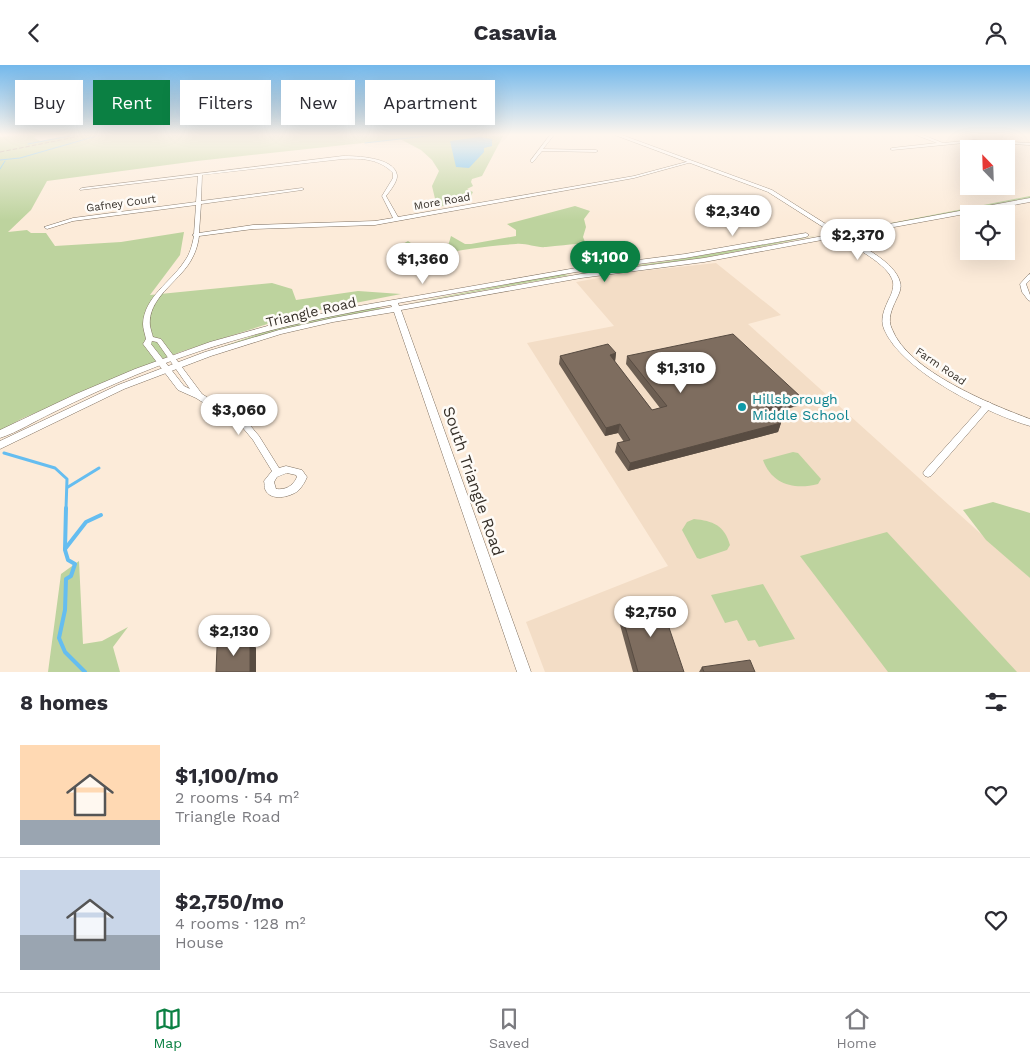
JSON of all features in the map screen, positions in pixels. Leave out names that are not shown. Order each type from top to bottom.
[{"type":"street","points":[[82,189],[287,163]]},
{"type":"street","points":[[381,163],[389,166],[395,173],[395,178],[384,196],[396,219]]},
{"type":"street","name":"More Road","points":[[195,235],[239,228],[357,225],[634,177],[685,163]]},
{"type":"street","name":"Farm Road","points":[[694,163],[770,191],[837,236],[880,261],[895,277],[897,293],[887,311],[886,323],[898,346],[924,369],[988,405],[1030,423]]},
{"type":"street","points":[[200,174],[193,251],[189,259],[148,311],[146,325],[150,339],[147,344],[162,366],[181,388],[199,396],[246,426],[256,438],[277,472]]},
{"type":"street","name":"Gafney Court","points":[[47,227],[73,220],[302,189]]},
{"type":"street","name":"Triangle Road","points":[[395,305],[602,265],[685,256],[1030,194]]},
{"type":"street","name":"Triangle Road","points":[[0,434],[79,396],[286,323],[610,271],[704,260],[1030,200]]},
{"type":"street","points":[[1030,276],[1023,284],[1030,299]]},
{"type":"street","name":"South Triangle Road","points":[[395,305],[524,672]]},
{"type":"street","points":[[150,339],[159,340],[176,361],[199,396]]},
{"type":"street","name":"Triangle Road","points":[[0,445],[162,366]]},
{"type":"street","points":[[928,473],[988,405]]},
{"type":"shaded area","points":[[716,263],[781,315],[748,324],[1030,578],[1030,672],[545,672],[526,622],[668,566],[527,343],[614,326],[576,282],[631,272]]},
{"type":"green space","points":[[0,163],[180,163],[47,181],[31,210],[8,232],[27,230],[31,233],[46,233],[55,246],[121,242],[184,232],[180,255],[150,295],[272,283],[292,289],[296,300],[358,291],[401,294],[299,314],[180,352],[21,419],[0,431]]},
{"type":"green space","points":[[434,163],[489,163],[482,176],[472,179],[473,186],[467,189],[473,192],[468,202],[437,207],[432,186],[439,171]]},
{"type":"green space","points":[[1030,196],[1030,198],[984,205]]},
{"type":"green space","points":[[575,206],[590,211],[584,219],[586,227],[583,237],[585,242],[581,244],[542,247],[520,244],[481,247],[424,258],[409,250],[394,249],[408,241],[421,250],[448,246],[451,236],[465,244],[471,244],[516,236],[516,230],[507,224]]},
{"type":"green space","points":[[960,210],[960,211],[850,231]]},
{"type":"green space","points":[[820,235],[698,259],[586,272],[669,261]]},
{"type":"green space","points":[[561,274],[570,275],[406,304]]},
{"type":"green space","points":[[374,308],[384,308],[276,331],[184,360],[302,321]]},
{"type":"green space","points":[[793,452],[798,453],[821,479],[818,484],[793,486],[785,484],[772,475],[763,460]]},
{"type":"green space","points":[[993,502],[1030,513],[1030,578],[986,540],[963,510]]},
{"type":"green space","points":[[694,519],[717,525],[728,538],[730,545],[727,550],[700,559],[697,558],[682,530],[687,522]]},
{"type":"green space","points":[[887,532],[1017,672],[888,672],[800,556]]},
{"type":"green space","points":[[79,561],[83,644],[102,641],[128,627],[113,647],[120,672],[48,672],[61,574]]},
{"type":"green space","points":[[763,584],[795,639],[759,647],[755,640],[748,641],[737,620],[725,623],[711,595]]},
{"type":"water","points":[[455,163],[473,163],[469,168],[456,167]]},
{"type":"building","name":"Hillsborough Middle School","points":[[733,334],[801,397],[765,407],[781,423],[630,463],[617,443],[630,440],[620,424],[606,428],[560,356],[608,344],[616,353],[610,355],[652,410],[667,406],[627,356]]},
{"type":"building","points":[[660,601],[684,672],[638,672],[619,605]]},
{"type":"building","points":[[250,637],[250,672],[216,672],[217,647]]},
{"type":"building","points":[[750,660],[755,672],[704,672],[702,667]]},
{"type":"waterway","points":[[0,169],[4,163]]},
{"type":"waterway","points":[[4,453],[55,468],[67,479],[66,509]]},
{"type":"waterway","points":[[68,487],[99,468]]},
{"type":"waterway","points":[[65,549],[66,508]]},
{"type":"waterway","points":[[65,549],[86,522],[101,515]]},
{"type":"waterway","points":[[65,549],[68,560],[75,564],[71,576],[66,579],[65,610],[59,638],[65,652],[85,672]]},
{"type":"place","name":"Hillsborough Middle School","points":[[742,407]]}]
